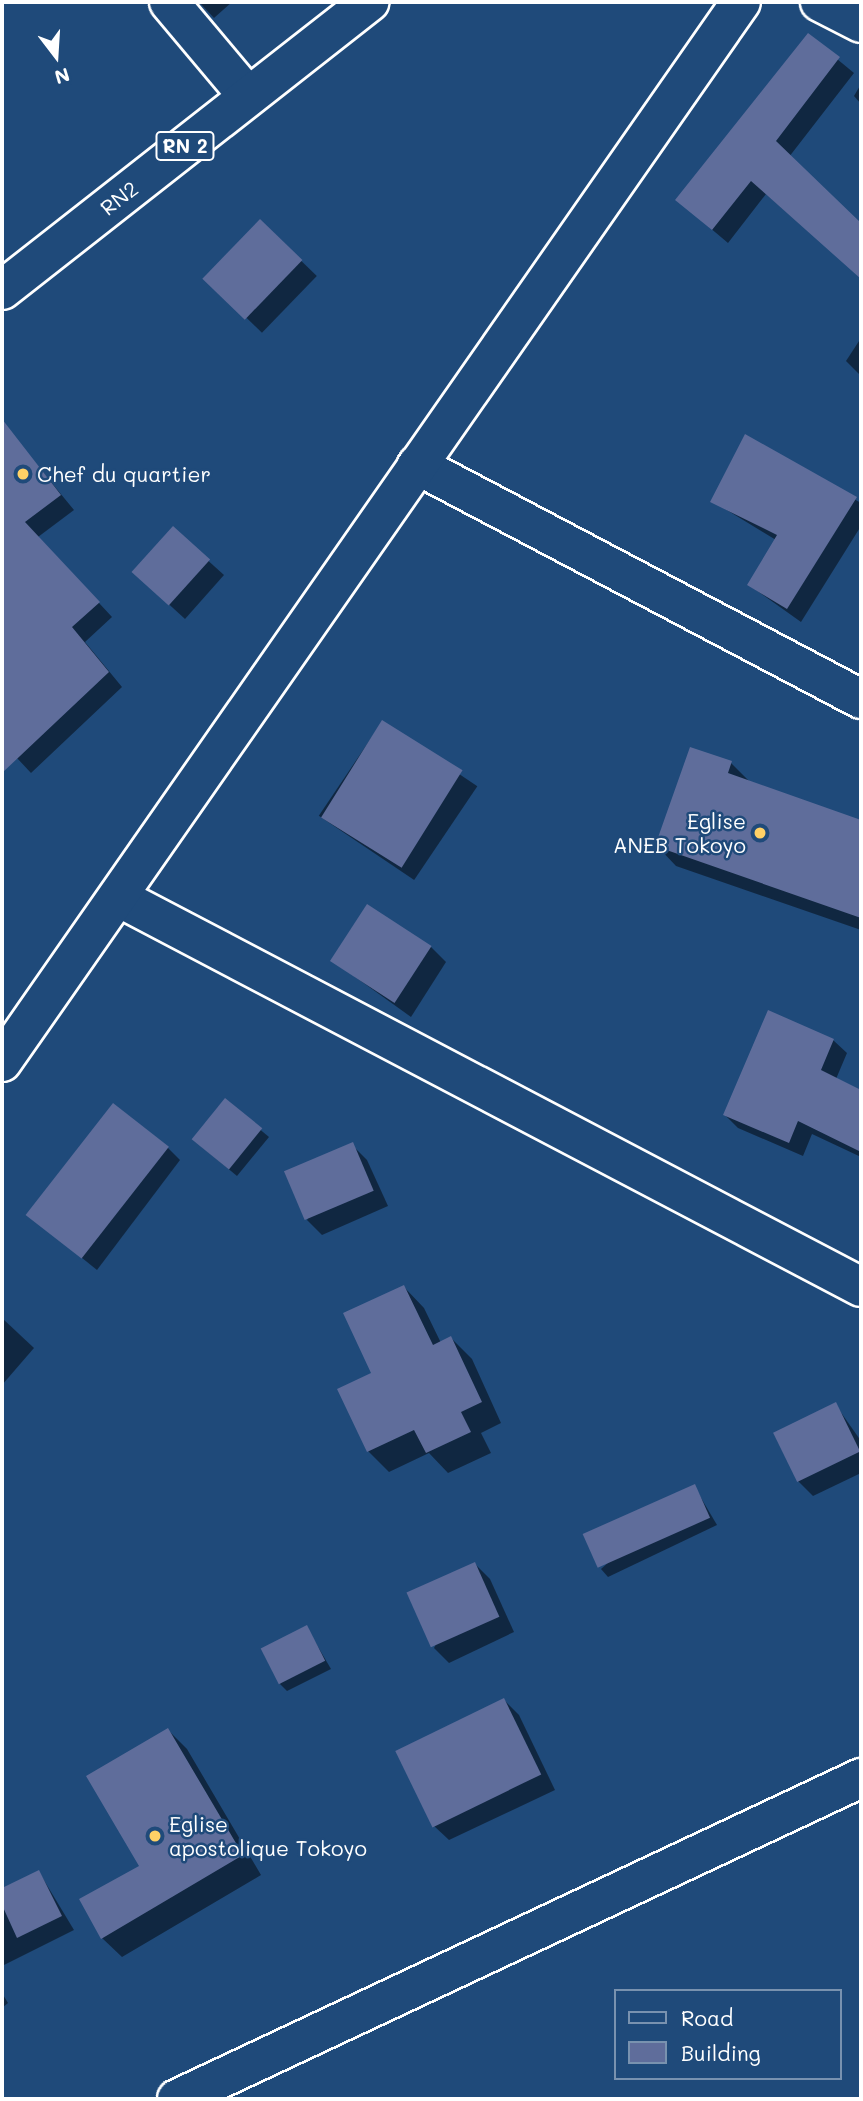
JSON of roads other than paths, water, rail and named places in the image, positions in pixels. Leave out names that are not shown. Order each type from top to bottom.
[{"type":"street","points":[[169,2],[248,96]]},
{"type":"street","name":"RN2","points":[[2,290],[369,2]]},
{"type":"street","points":[[2,1062],[741,2]]},
{"type":"street","points":[[820,2],[861,23]]},
{"type":"street","points":[[417,465],[861,699]]},
{"type":"street","points":[[118,897],[861,1287]]},
{"type":"street","points":[[177,2099],[861,1778]]},
{"type":"place","name":"Chef du quartier","points":[[23,474]]},
{"type":"place","name":"Eglise ANEB Tokoyo","points":[[760,833]]},
{"type":"place","name":"Eglise apostolique Tokoyo","points":[[155,1836]]}]
